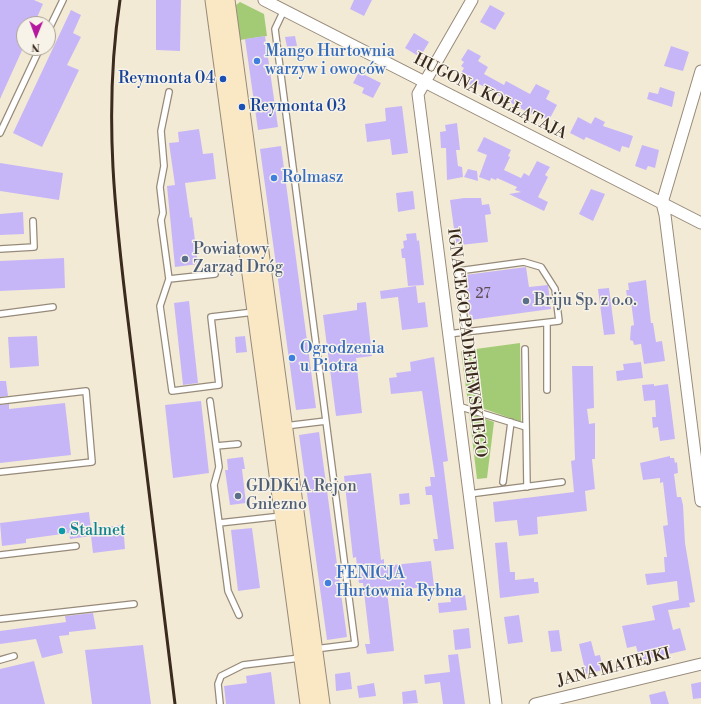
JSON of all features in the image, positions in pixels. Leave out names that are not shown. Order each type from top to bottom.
[{"type":"street","points":[[213,0],[255,312],[278,427],[290,515],[306,653],[308,704]]},
{"type":"street","points":[[227,0],[248,142],[270,311],[278,427]]},
{"type":"street","name":"HUGONA KOŁŁĄTAJA","points":[[264,0],[701,223]]},
{"type":"street","name":"IGNACEGO PADEREWSKIEGO","points":[[472,0],[418,94],[496,704]]},
{"type":"street","points":[[701,71],[662,203],[665,215],[701,501]]},
{"type":"street","points":[[306,653],[322,704]]},
{"type":"street","name":"JANA MATEJKI","points":[[535,704],[701,664]]},
{"type":"lane","points":[[55,16],[63,0]]},
{"type":"lane","points":[[220,704],[218,684],[220,676],[243,665],[355,644],[275,29],[284,10]]},
{"type":"lane","points":[[0,133],[36,56]]},
{"type":"lane","points":[[169,92],[161,131],[164,166],[160,187],[163,213],[161,220],[169,279],[160,306],[172,391],[219,385],[211,317],[270,311]]},
{"type":"lane","points":[[232,145],[248,142]]},
{"type":"lane","points":[[0,249],[34,247],[33,222]]},
{"type":"lane","points":[[448,334],[466,332],[547,322],[558,321],[555,289],[541,267],[524,262],[458,271],[466,332]]},
{"type":"lane","points":[[169,279],[215,274]]},
{"type":"lane","points":[[0,314],[53,307]]},
{"type":"lane","points":[[547,322],[547,390]]},
{"type":"lane","points":[[525,349],[527,487]]},
{"type":"lane","points":[[0,401],[86,391],[92,462],[0,472]]},
{"type":"lane","points":[[210,401],[219,467],[214,485],[228,591],[240,615]]},
{"type":"lane","points":[[458,406],[526,427]]},
{"type":"lane","points":[[278,427],[326,421]]},
{"type":"lane","points":[[503,482],[511,422]]},
{"type":"lane","points":[[216,446],[238,444]]},
{"type":"lane","points":[[469,494],[562,482]]},
{"type":"lane","points":[[219,523],[290,515]]},
{"type":"lane","points":[[0,555],[76,546]]},
{"type":"lane","points":[[0,619],[134,604]]},
{"type":"lane","points":[[0,660],[14,656]]},
{"type":"green space","points":[[240,2],[264,14],[267,36],[240,40],[236,5]]},
{"type":"green space","points":[[520,343],[521,422],[468,403],[461,351]]},
{"type":"green space","points":[[469,413],[494,422],[487,478],[477,479]]},
{"type":"building","points":[[0,0],[34,0],[43,4],[38,16],[16,16],[16,56],[19,56],[0,99]]},
{"type":"building","points":[[156,0],[181,0],[180,51],[156,50]]},
{"type":"building","points":[[354,0],[372,0],[364,16],[350,9]]},
{"type":"building","points":[[490,5],[505,13],[495,30],[480,22]]},
{"type":"building","points":[[71,10],[81,15],[73,33],[81,37],[67,65],[79,70],[42,147],[13,133],[49,56],[56,56],[56,42]]},
{"type":"building","points":[[414,33],[429,42],[420,57],[405,48]]},
{"type":"building","points":[[265,36],[278,127],[258,130],[245,39]]},
{"type":"building","points":[[295,36],[297,46],[287,47],[285,37]]},
{"type":"building","points":[[671,46],[689,52],[683,71],[664,66]]},
{"type":"building","points":[[468,49],[481,56],[478,61],[488,67],[484,74],[504,85],[506,81],[530,94],[536,84],[550,91],[546,99],[557,105],[549,120],[534,112],[532,115],[479,84],[476,88],[458,78],[464,68],[461,66],[464,62],[461,60]]},
{"type":"building","points":[[359,72],[381,83],[373,98],[362,93],[364,88],[353,83]]},
{"type":"building","points":[[660,87],[675,92],[672,107],[647,99],[649,92],[658,94]]},
{"type":"building","points":[[402,106],[408,153],[392,155],[390,139],[367,142],[365,124],[386,121],[385,108]]},
{"type":"building","points":[[578,117],[591,124],[595,117],[605,122],[603,126],[633,136],[629,148],[622,146],[620,152],[586,137],[584,140],[570,133]]},
{"type":"building","points":[[457,123],[460,150],[456,150],[458,166],[462,167],[463,177],[447,180],[446,148],[441,148],[440,132],[446,131],[445,125]]},
{"type":"building","points":[[199,129],[203,154],[213,153],[216,179],[185,183],[190,218],[192,217],[198,264],[175,267],[167,186],[175,185],[169,143],[179,142],[178,132]]},
{"type":"building","points":[[484,137],[511,150],[508,156],[510,157],[504,170],[521,178],[524,173],[529,176],[537,161],[550,167],[545,175],[548,177],[538,197],[548,202],[544,211],[509,194],[521,192],[515,190],[517,187],[497,178],[496,180],[491,178],[490,181],[479,177],[487,155],[477,151]]},
{"type":"building","points":[[642,145],[659,150],[655,168],[648,166],[646,170],[635,166]]},
{"type":"building","points":[[281,146],[316,408],[296,410],[260,149]]},
{"type":"building","points":[[0,163],[63,173],[59,200],[0,191]]},
{"type":"building","points":[[468,169],[477,171],[478,181],[464,177]]},
{"type":"building","points":[[591,189],[605,194],[593,221],[579,214]]},
{"type":"building","points":[[413,191],[415,209],[398,212],[396,193]]},
{"type":"building","points":[[481,198],[482,205],[489,204],[491,214],[485,215],[488,242],[460,245],[460,242],[456,243],[450,200]]},
{"type":"building","points":[[23,212],[24,234],[0,235],[0,214]]},
{"type":"building","points":[[416,233],[417,241],[419,240],[424,285],[408,286],[405,258],[402,258],[401,249],[404,248],[403,241],[407,240],[406,234]]},
{"type":"building","points":[[64,258],[65,288],[0,291],[0,261]]},
{"type":"building","points":[[526,267],[529,287],[548,285],[551,309],[470,320],[465,275]]},
{"type":"building","points":[[646,280],[651,323],[653,323],[656,342],[662,341],[665,361],[644,364],[641,344],[634,345],[633,341],[630,340],[631,326],[634,325],[631,301],[628,302],[626,290],[629,290],[628,283]]},
{"type":"building","points":[[416,286],[418,303],[425,302],[428,327],[402,330],[398,297],[381,299],[380,291]]},
{"type":"building","points":[[609,288],[615,334],[604,335],[598,289]]},
{"type":"building","points":[[189,301],[198,383],[183,385],[174,303]]},
{"type":"building","points":[[366,302],[372,356],[356,358],[362,413],[336,416],[323,315],[357,310],[357,303]]},
{"type":"building","points":[[37,336],[39,366],[10,368],[8,337]]},
{"type":"building","points":[[245,336],[247,352],[236,353],[235,337]]},
{"type":"building","points":[[434,357],[448,461],[443,462],[454,549],[435,551],[433,539],[438,539],[432,495],[426,495],[425,487],[431,486],[430,477],[435,477],[422,391],[391,394],[389,378],[397,377],[396,373],[411,371],[410,362]]},
{"type":"building","points":[[641,362],[643,378],[617,381],[616,371],[624,370],[623,364]]},
{"type":"building","points":[[572,366],[593,366],[594,408],[587,409],[589,424],[595,423],[595,459],[592,459],[595,489],[585,491],[587,511],[537,517],[538,534],[519,536],[517,520],[495,522],[493,502],[574,492],[571,461],[575,460]]},
{"type":"building","points":[[0,381],[6,381],[8,396],[0,397]]},
{"type":"building","points":[[654,384],[654,386],[668,384],[675,439],[660,441],[658,427],[653,428],[652,417],[656,417],[655,400],[644,401],[642,385]]},
{"type":"building","points":[[201,401],[209,473],[173,478],[165,405]]},
{"type":"building","points":[[65,403],[71,455],[0,463],[0,405],[9,404],[9,409]]},
{"type":"building","points":[[319,432],[347,637],[327,640],[299,435]]},
{"type":"building","points":[[670,456],[670,458],[674,458],[675,463],[677,462],[678,473],[674,474],[677,497],[681,497],[683,505],[685,543],[695,602],[689,603],[690,607],[668,610],[673,630],[680,628],[686,650],[640,661],[636,646],[627,648],[622,626],[655,620],[652,606],[679,600],[677,581],[647,585],[645,574],[665,572],[664,557],[667,557],[663,526],[668,525],[663,482],[660,483],[660,478],[643,480],[640,463]]},
{"type":"building","points":[[243,457],[245,469],[242,469],[246,503],[230,505],[225,470],[228,470],[227,459]]},
{"type":"building","points":[[371,473],[381,560],[384,559],[384,566],[431,561],[434,586],[387,591],[394,651],[367,654],[365,644],[370,644],[363,583],[359,583],[356,557],[353,558],[344,476]]},
{"type":"building","points":[[409,493],[410,504],[400,505],[399,494]]},
{"type":"building","name":"Stalmet","points":[[89,512],[91,529],[123,525],[125,549],[93,553],[91,536],[70,539],[69,533],[26,539],[26,543],[2,546],[0,523]]},
{"type":"building","points":[[252,528],[260,588],[238,591],[231,530]]},
{"type":"building","points":[[507,542],[510,572],[515,572],[515,580],[534,578],[534,582],[538,582],[539,593],[500,598],[495,543]]},
{"type":"building","points":[[465,595],[467,610],[439,613],[438,603],[451,602],[450,597]]},
{"type":"building","points":[[93,613],[96,629],[69,632],[69,635],[59,636],[63,653],[42,658],[36,639],[0,644],[0,631],[66,622],[65,616]]},
{"type":"building","points":[[519,615],[523,642],[508,644],[504,617]]},
{"type":"building","points":[[469,628],[471,648],[455,650],[453,630]]},
{"type":"building","points":[[559,630],[562,651],[551,652],[548,631]]},
{"type":"building","points":[[591,641],[595,656],[600,655],[603,670],[586,674],[579,644]]},
{"type":"building","points":[[143,645],[151,704],[92,704],[85,650]]},
{"type":"building","points":[[458,654],[465,704],[443,704],[440,682],[425,684],[424,675],[450,672],[448,655]]},
{"type":"building","points":[[34,661],[45,704],[0,704],[0,669]]},
{"type":"building","points":[[271,672],[275,704],[226,704],[224,686],[247,683],[246,676]]},
{"type":"building","points":[[350,672],[352,689],[336,691],[335,674]]},
{"type":"building","points":[[701,682],[701,698],[693,699],[691,684]]},
{"type":"building","points":[[374,683],[376,696],[359,698],[357,686]]},
{"type":"building","points":[[416,690],[418,703],[403,704],[402,692]]},
{"type":"building","points":[[665,691],[669,704],[651,704],[649,695]]},
{"type":"railway","points":[[120,0],[114,46],[112,91],[112,136],[117,225],[175,704]]},
{"type":"place","name":"Mango Hurtownia warzyw i owoców","points":[[257,61]]},
{"type":"place","name":"Reymonta 04","points":[[223,79]]},
{"type":"place","name":"Reymonta 03","points":[[242,107]]},
{"type":"place","name":"Rolmasz","points":[[274,178]]},
{"type":"place","name":"Powiatowy Zarząd Dróg","points":[[185,259]]},
{"type":"place","name":"Briju Sp. z o.o.","points":[[526,301]]},
{"type":"place","name":"Ogrodzenia u Piotra","points":[[292,358]]},
{"type":"place","name":"GDDKiA Rejon Gniezno","points":[[238,496]]},
{"type":"place","name":"Stalmet","points":[[62,531]]},
{"type":"place","name":"FENICJA Hurtownia Rybna","points":[[328,583]]}]
